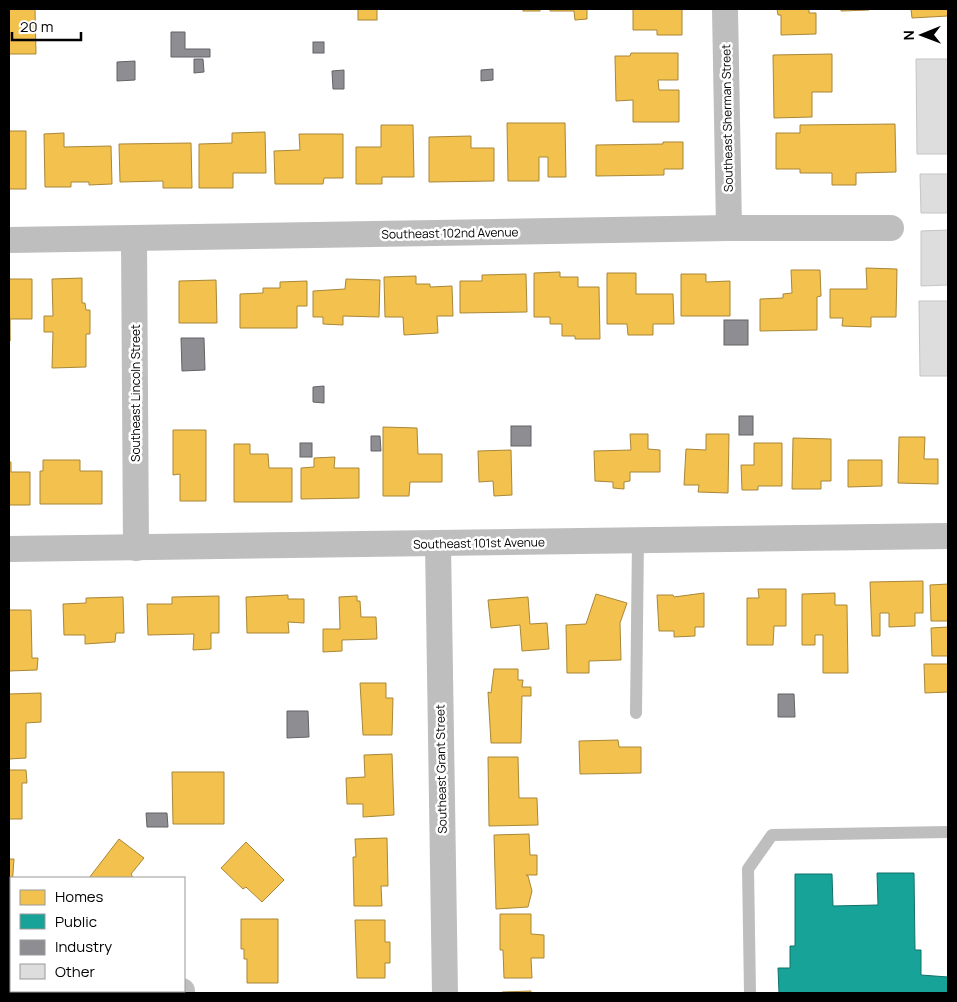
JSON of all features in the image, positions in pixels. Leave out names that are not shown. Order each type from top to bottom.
[{"type":"street","name":"Southeast Sherman Street","points":[[725,9],[729,228]]},
{"type":"street","name":"Southeast 102nd Avenue","points":[[9,240],[729,228],[891,228]]},
{"type":"street","name":"Southeast Lincoln Street","points":[[134,239],[136,548]]},
{"type":"street","name":"Southeast 101st Avenue","points":[[9,549],[948,536]]},
{"type":"street","name":"Southeast Grant Street","points":[[438,544],[445,993]]},
{"type":"lane","points":[[636,713],[638,540]]},
{"type":"lane","points":[[750,993],[748,869],[772,835],[948,832]]},
{"type":"building: Homes","points":[[9,9],[35,9],[36,54],[9,54]]},
{"type":"building: Homes","points":[[358,9],[377,9],[377,20],[358,20]]},
{"type":"building: Homes","points":[[523,9],[540,9],[540,11],[523,11]]},
{"type":"building: Homes","points":[[550,9],[587,9],[587,19],[575,20],[574,11],[550,11]]},
{"type":"building: Homes","points":[[633,9],[682,9],[682,35],[657,35],[657,30],[633,30]]},
{"type":"building: Homes","points":[[777,9],[809,9],[809,13],[816,13],[816,34],[781,35],[781,15],[778,15]]},
{"type":"building: Homes","points":[[841,9],[869,9],[869,10],[841,11]]},
{"type":"building: Homes","points":[[911,9],[948,9],[948,16],[912,18]]},
{"type":"building: Homes","points":[[631,53],[678,53],[678,80],[658,80],[659,90],[679,90],[679,122],[633,122],[633,100],[616,101],[615,56],[630,56]]},
{"type":"building: Homes","points":[[832,54],[832,92],[812,92],[812,117],[774,118],[773,55]]},
{"type":"building: Homes","points":[[507,123],[565,123],[566,177],[548,177],[548,157],[539,157],[539,181],[508,181]]},
{"type":"building: Homes","points":[[895,124],[896,172],[856,173],[856,185],[832,185],[832,173],[800,173],[800,169],[776,169],[776,133],[800,133],[800,125]]},
{"type":"building: Homes","points":[[381,125],[413,125],[414,177],[382,177],[382,184],[356,184],[356,147],[381,147]]},
{"type":"building: Homes","points":[[9,131],[26,131],[26,189],[9,189]]},
{"type":"building: Homes","points":[[265,132],[266,173],[233,173],[233,188],[199,188],[199,144],[232,143],[232,133]]},
{"type":"building: Homes","points":[[64,133],[64,147],[111,146],[112,184],[89,185],[89,182],[71,182],[71,187],[45,187],[44,134]]},
{"type":"building: Homes","points":[[299,134],[343,134],[343,178],[324,178],[323,184],[275,184],[274,151],[300,150]]},
{"type":"building: Homes","points":[[471,136],[471,148],[494,148],[494,181],[429,182],[429,137]]},
{"type":"building: Homes","points":[[663,142],[683,142],[683,169],[664,169],[664,175],[596,176],[596,145],[663,144]]},
{"type":"building: Homes","points":[[191,143],[192,188],[163,188],[163,181],[120,182],[119,144]]},
{"type":"building: Homes","points":[[866,268],[897,269],[896,317],[871,317],[871,327],[842,326],[843,318],[830,318],[830,289],[867,289]]},
{"type":"building: Homes","points":[[791,270],[820,270],[821,296],[817,297],[817,330],[760,331],[760,299],[783,298],[783,294],[792,293]]},
{"type":"building: Homes","points":[[560,272],[560,277],[578,277],[578,287],[599,287],[600,339],[575,339],[575,336],[562,336],[562,324],[550,324],[550,317],[534,317],[534,273]]},
{"type":"building: Homes","points":[[607,273],[636,273],[636,294],[673,294],[674,324],[653,324],[653,335],[628,335],[627,324],[607,324]]},
{"type":"building: Homes","points":[[526,274],[527,312],[460,313],[460,281],[482,281],[482,275]]},
{"type":"building: Homes","points":[[681,274],[706,274],[706,282],[730,281],[730,316],[681,316]]},
{"type":"building: Homes","points":[[416,276],[416,284],[430,284],[430,287],[452,286],[453,316],[437,316],[438,333],[404,335],[403,317],[385,317],[384,277]]},
{"type":"building: Homes","points":[[82,278],[82,303],[85,303],[86,310],[90,310],[90,334],[86,334],[86,367],[52,368],[53,332],[44,332],[44,316],[53,316],[52,279]]},
{"type":"building: Homes","points":[[9,279],[32,279],[32,319],[10,319],[10,341]]},
{"type":"building: Homes","points":[[346,279],[380,280],[379,317],[343,316],[343,325],[323,324],[323,317],[313,317],[313,291],[345,289]]},
{"type":"building: Homes","points":[[216,280],[217,323],[179,323],[179,281]]},
{"type":"building: Homes","points":[[307,281],[307,306],[297,306],[297,328],[240,328],[240,294],[263,293],[263,288],[280,288],[280,282]]},
{"type":"building: Homes","points":[[383,427],[417,428],[418,454],[442,454],[442,482],[410,482],[409,496],[383,496]]},
{"type":"building: Homes","points":[[173,430],[206,430],[206,501],[180,501],[180,474],[173,475]]},
{"type":"building: Homes","points":[[630,434],[648,434],[648,449],[660,450],[660,472],[630,472],[630,481],[624,482],[624,489],[613,488],[613,482],[595,481],[594,451],[631,450]]},
{"type":"building: Homes","points":[[706,434],[729,434],[728,493],[698,492],[699,485],[684,485],[686,449],[706,450]]},
{"type":"building: Homes","points":[[899,437],[925,437],[924,459],[938,459],[938,484],[898,483]]},
{"type":"building: Homes","points":[[793,438],[831,439],[831,481],[821,481],[821,489],[792,489]]},
{"type":"building: Homes","points":[[754,443],[782,443],[782,486],[758,486],[758,490],[742,490],[741,465],[754,465]]},
{"type":"building: Homes","points":[[234,444],[250,444],[250,454],[268,454],[269,468],[292,468],[292,502],[234,502]]},
{"type":"building: Homes","points":[[511,450],[512,495],[494,496],[493,481],[479,482],[478,451]]},
{"type":"building: Homes","points":[[335,457],[334,468],[359,468],[359,498],[301,499],[301,468],[314,467],[314,458]]},
{"type":"building: Homes","points":[[43,460],[80,460],[80,471],[102,471],[102,504],[40,504],[40,471],[43,471]]},
{"type":"building: Homes","points":[[848,460],[882,460],[882,486],[848,487]]},
{"type":"building: Homes","points":[[9,462],[11,462],[11,472],[30,472],[30,505],[9,505]]},
{"type":"building: Homes","points":[[923,581],[923,613],[915,613],[915,626],[889,627],[889,613],[880,613],[880,636],[872,636],[870,582]]},
{"type":"building: Homes","points":[[948,584],[948,621],[931,621],[930,585]]},
{"type":"building: Homes","points":[[758,589],[786,589],[786,626],[774,626],[773,645],[747,645],[747,598],[759,598]]},
{"type":"building: Homes","points":[[704,593],[704,627],[695,627],[695,636],[674,637],[674,631],[659,631],[657,595],[673,595],[674,597]]},
{"type":"building: Homes","points":[[835,593],[835,605],[847,605],[848,673],[823,673],[823,635],[815,635],[815,645],[802,645],[802,594]]},
{"type":"building: Homes","points":[[596,594],[627,603],[620,623],[621,660],[589,661],[589,673],[567,673],[566,625],[586,624]]},
{"type":"building: Homes","points":[[288,595],[288,599],[304,599],[304,623],[288,622],[289,633],[247,633],[246,597]]},
{"type":"building: Homes","points":[[219,596],[219,633],[211,633],[211,649],[193,650],[194,634],[148,635],[147,604],[172,604],[172,597]]},
{"type":"building: Homes","points":[[357,596],[357,601],[360,601],[361,617],[376,617],[377,639],[342,640],[342,651],[323,652],[323,629],[340,629],[339,597]]},
{"type":"building: Homes","points":[[123,597],[124,633],[116,633],[115,642],[85,644],[85,635],[64,635],[63,604],[86,603],[86,598]]},
{"type":"building: Homes","points":[[528,597],[530,624],[547,623],[549,649],[522,651],[520,625],[491,628],[488,600]]},
{"type":"building: Homes","points":[[9,610],[31,610],[32,658],[38,658],[37,670],[9,671]]},
{"type":"building: Homes","points":[[948,627],[948,656],[932,656],[931,628]]},
{"type":"building: Homes","points":[[924,664],[948,664],[948,692],[925,693]]},
{"type":"building: Homes","points":[[494,669],[518,669],[518,680],[523,680],[522,687],[531,687],[531,696],[522,696],[521,743],[491,743],[488,692],[491,693]]},
{"type":"building: Homes","points":[[360,683],[386,683],[386,698],[393,698],[392,735],[363,735]]},
{"type":"building: Homes","points":[[41,693],[41,722],[26,723],[26,758],[9,759],[9,694]]},
{"type":"building: Homes","points":[[618,740],[619,747],[641,747],[641,773],[580,774],[579,741]]},
{"type":"building: Homes","points":[[392,754],[394,815],[363,817],[363,804],[347,804],[346,778],[365,777],[364,755]]},
{"type":"building: Homes","points":[[488,757],[518,757],[519,798],[537,798],[538,825],[489,826]]},
{"type":"building: Homes","points":[[9,770],[26,770],[27,783],[22,783],[22,819],[9,819]]},
{"type":"building: Homes","points":[[172,772],[224,772],[224,824],[173,824]]},
{"type":"building: Homes","points":[[529,834],[530,855],[537,855],[537,875],[526,875],[528,876],[532,891],[528,907],[496,909],[494,835]]},
{"type":"building: Homes","points":[[387,838],[388,886],[381,886],[382,906],[354,906],[353,857],[356,857],[355,839]]},
{"type":"building: Homes","points":[[119,839],[144,858],[131,874],[132,877],[90,877]]},
{"type":"building: Homes","points":[[246,842],[284,880],[262,902],[246,887],[243,889],[221,868]]},
{"type":"building: Homes","points":[[9,859],[14,859],[13,877],[10,877],[9,901]]},
{"type":"building: Homes","points":[[500,914],[531,914],[531,934],[544,935],[544,958],[531,958],[532,978],[504,978],[503,950],[500,950]]},
{"type":"building: Homes","points":[[241,919],[278,919],[278,983],[247,983],[247,959],[244,959],[244,949],[241,949]]},
{"type":"building: Homes","points":[[355,920],[385,920],[385,942],[390,942],[390,963],[385,963],[385,978],[357,978]]},
{"type":"building: Homes","points":[[9,923],[10,969],[9,969]]},
{"type":"building: Homes","points":[[531,991],[531,993],[502,993],[502,992]]},
{"type":"building: Public","points":[[877,873],[914,873],[915,950],[921,950],[921,975],[948,977],[948,993],[779,993],[778,968],[790,968],[790,946],[795,946],[795,874],[832,874],[833,906],[878,905]]},
{"type":"building: Industry","points":[[171,32],[185,32],[185,49],[210,49],[210,57],[171,57]]},
{"type":"building: Industry","points":[[313,42],[324,42],[324,53],[313,53]]},
{"type":"building: Industry","points":[[194,59],[203,59],[204,72],[194,73]]},
{"type":"building: Industry","points":[[135,61],[135,80],[117,81],[117,62]]},
{"type":"building: Industry","points":[[493,69],[493,80],[481,81],[481,70]]},
{"type":"building: Industry","points":[[344,70],[344,89],[333,89],[332,71]]},
{"type":"building: Industry","points":[[724,320],[748,320],[748,345],[724,345]]},
{"type":"building: Industry","points":[[181,338],[204,338],[205,370],[182,371]]},
{"type":"building: Industry","points":[[324,386],[324,403],[313,402],[313,387]]},
{"type":"building: Industry","points":[[739,416],[753,416],[753,435],[739,435]]},
{"type":"building: Industry","points":[[511,426],[531,426],[531,446],[511,446]]},
{"type":"building: Industry","points":[[371,436],[380,436],[381,451],[371,451]]},
{"type":"building: Industry","points":[[300,443],[312,443],[312,457],[300,457]]},
{"type":"building: Industry","points":[[778,694],[794,694],[795,717],[778,717]]},
{"type":"building: Industry","points":[[287,711],[308,711],[309,737],[287,738]]},
{"type":"building: Industry","points":[[146,813],[167,813],[168,827],[147,827]]},
{"type":"building: Other","points":[[916,59],[948,59],[948,154],[917,154]]},
{"type":"building: Other","points":[[920,174],[948,174],[948,213],[921,213]]},
{"type":"building: Other","points":[[948,230],[948,285],[921,286],[921,231]]},
{"type":"building: Other","points":[[919,301],[948,301],[948,376],[920,376]]}]
